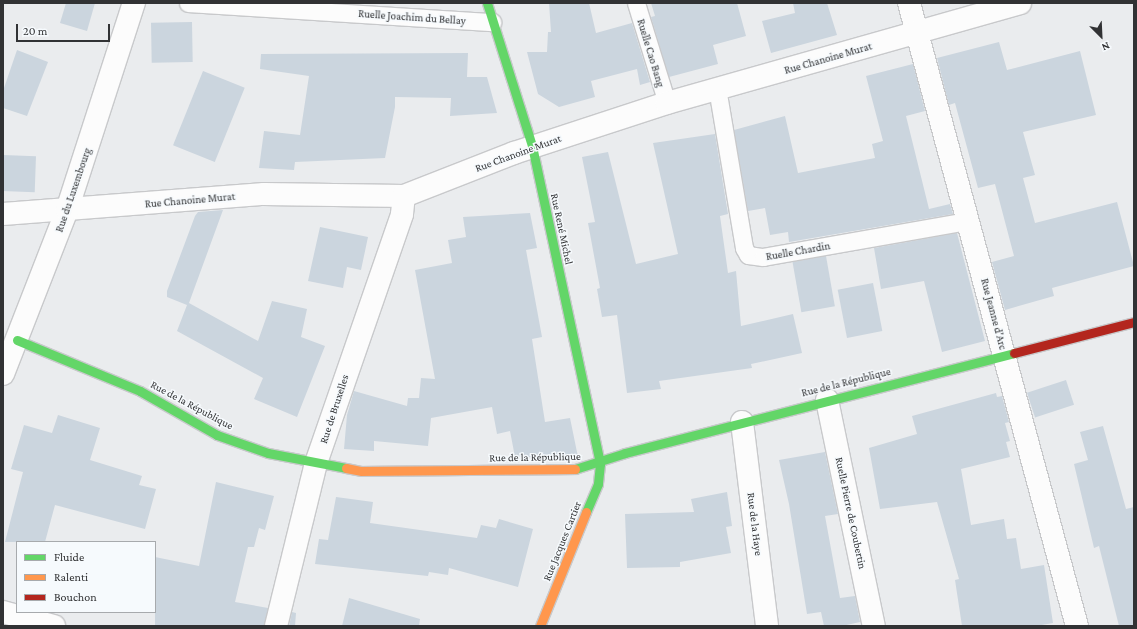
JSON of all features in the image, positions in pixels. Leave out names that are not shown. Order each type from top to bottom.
[{"type":"street","name":"Rue du Luxembourg","points":[[3,374],[67,210],[134,3]]},
{"type":"street","name":"Rue René Michel","points":[[487,3],[532,146],[600,464]]},
{"type":"street","name":"Rue Jeanne d'Arc","points":[[909,3],[1005,354],[1077,626]]},
{"type":"street","name":"Rue Chanoine Murat","points":[[3,214],[264,194],[404,196],[532,146],[666,103],[1020,3]]},
{"type":"street","name":"Rue de Bruxelles","points":[[276,626],[316,463],[402,214],[404,196]]},
{"type":"street","name":"Rue de la République","points":[[17,340],[140,391],[217,434],[268,453],[362,471],[580,469],[600,464],[624,454],[742,422],[1134,322]]},
{"type":"street","name":"Ruelle Pierre de Coubertin","points":[[827,400],[874,626]]},
{"type":"street","name":"Rue de la Haye","points":[[742,422],[767,626]]},
{"type":"street","name":"Rue Jacques Cartier","points":[[540,626],[598,484],[600,464]]},
{"type":"street","points":[[3,612],[54,626]]},
{"type":"lane","name":"Ruelle Joachim du Bellay","points":[[188,3],[492,22]]},
{"type":"lane","name":"Ruelle Cao Bang","points":[[636,3],[666,103]]},
{"type":"lane","name":"Ruelle Chardin","points":[[717,88],[744,248],[748,254],[763,257],[968,221]]},
{"type":"building","points":[[66,3],[95,3],[87,31],[60,23]]},
{"type":"building","points":[[549,3],[589,3],[596,33],[632,23],[650,82],[640,85],[637,69],[591,81],[595,97],[559,107],[538,94],[527,52],[547,52],[548,32],[551,32]]},
{"type":"building","points":[[651,3],[737,3],[746,36],[713,45],[718,64],[669,77],[651,17],[655,16]]},
{"type":"building","points":[[793,3],[827,3],[837,35],[771,53],[762,21],[795,13]]},
{"type":"building","points":[[192,22],[193,62],[152,63],[151,23]]},
{"type":"building","points":[[999,42],[1007,70],[1080,51],[1096,115],[1023,132],[1035,175],[1023,178],[1035,223],[1117,202],[1134,266],[1052,288],[1054,296],[1005,310],[992,262],[1014,256],[995,184],[978,188],[955,103],[949,105],[937,58]]},
{"type":"building","points":[[17,50],[48,62],[27,116],[3,108],[3,91]]},
{"type":"building","points":[[468,53],[467,77],[487,77],[497,113],[450,116],[451,98],[395,97],[395,107],[385,158],[295,162],[294,170],[259,168],[264,131],[300,135],[309,76],[260,69],[261,54]]},
{"type":"building","points":[[913,64],[925,111],[906,116],[929,209],[950,204],[953,214],[789,242],[788,232],[770,235],[765,208],[748,211],[734,130],[785,116],[798,173],[875,158],[872,144],[883,141],[866,76]]},
{"type":"building","points":[[203,71],[245,88],[215,162],[173,145]]},
{"type":"building","points":[[715,134],[728,214],[720,216],[728,273],[736,271],[741,326],[793,314],[802,353],[751,364],[752,368],[659,381],[661,389],[627,393],[617,315],[602,317],[597,289],[600,288],[588,223],[595,222],[582,157],[608,152],[636,264],[678,254],[653,143]]},
{"type":"building","points":[[3,155],[36,156],[35,192],[3,191]]},
{"type":"building","points":[[223,210],[189,303],[258,341],[272,301],[307,309],[301,337],[325,346],[297,417],[254,399],[263,378],[177,331],[187,305],[167,297],[167,291],[195,216],[198,212]]},
{"type":"building","points":[[530,213],[537,248],[526,250],[542,337],[532,339],[545,422],[570,418],[578,457],[515,457],[510,431],[497,434],[492,407],[431,418],[428,446],[374,441],[374,451],[344,449],[347,415],[354,391],[407,406],[408,398],[419,398],[421,378],[435,379],[415,270],[452,263],[448,240],[466,237],[463,217]]},
{"type":"building","points":[[320,227],[368,237],[361,270],[347,267],[343,288],[308,281]]},
{"type":"building","points":[[957,233],[985,341],[942,352],[924,281],[881,289],[874,248]]},
{"type":"building","points":[[826,256],[835,306],[801,312],[793,262]]},
{"type":"building","points":[[873,283],[882,331],[847,338],[838,290]]},
{"type":"building","points":[[1066,380],[1074,405],[1035,417],[1027,393]]},
{"type":"building","points":[[996,393],[997,397],[1002,396],[1009,422],[1005,423],[1010,441],[1006,442],[1010,457],[961,469],[971,525],[1004,519],[1007,539],[1016,538],[1021,569],[1044,565],[1053,623],[1036,626],[962,626],[955,580],[959,579],[937,502],[880,509],[869,448],[917,434],[912,416]]},
{"type":"building","points":[[58,415],[100,428],[90,460],[142,476],[139,485],[156,489],[145,529],[55,505],[45,541],[5,542],[23,472],[11,469],[24,425],[52,433]]},
{"type":"building","points":[[1103,426],[1126,509],[1134,507],[1134,626],[1119,626],[1099,546],[1094,548],[1074,464],[1088,460],[1080,432]]},
{"type":"building","points":[[825,452],[838,514],[825,516],[840,598],[855,596],[860,622],[842,626],[824,626],[821,612],[807,614],[789,504],[779,460]]},
{"type":"building","points":[[216,482],[274,496],[265,530],[259,528],[254,547],[248,547],[235,602],[268,608],[264,626],[155,626],[156,557],[199,566]]},
{"type":"building","points":[[727,492],[732,526],[726,527],[731,553],[680,562],[680,567],[627,568],[625,514],[694,512],[691,499]]},
{"type":"building","points":[[336,497],[373,502],[370,523],[477,538],[481,525],[496,528],[499,519],[533,529],[518,587],[449,568],[448,575],[429,572],[428,576],[315,564],[319,539],[328,540]]},
{"type":"building","points":[[349,598],[420,619],[419,626],[342,626]]},
{"type":"building","points":[[292,612],[296,613],[295,626],[289,626]]},
{"type":"traffic: fast","points":[[487,3],[532,146],[600,464],[598,484],[586,512]]},
{"type":"traffic: fast","points":[[17,340],[140,391],[217,435],[268,453],[346,468]]},
{"type":"traffic: fast","points":[[575,469],[625,453],[1014,353]]},
{"type":"traffic: slow","points":[[346,468],[362,471],[575,469]]},
{"type":"traffic: slow","points":[[540,626],[586,512]]},
{"type":"traffic: jam","points":[[1014,353],[1134,322]]}]
